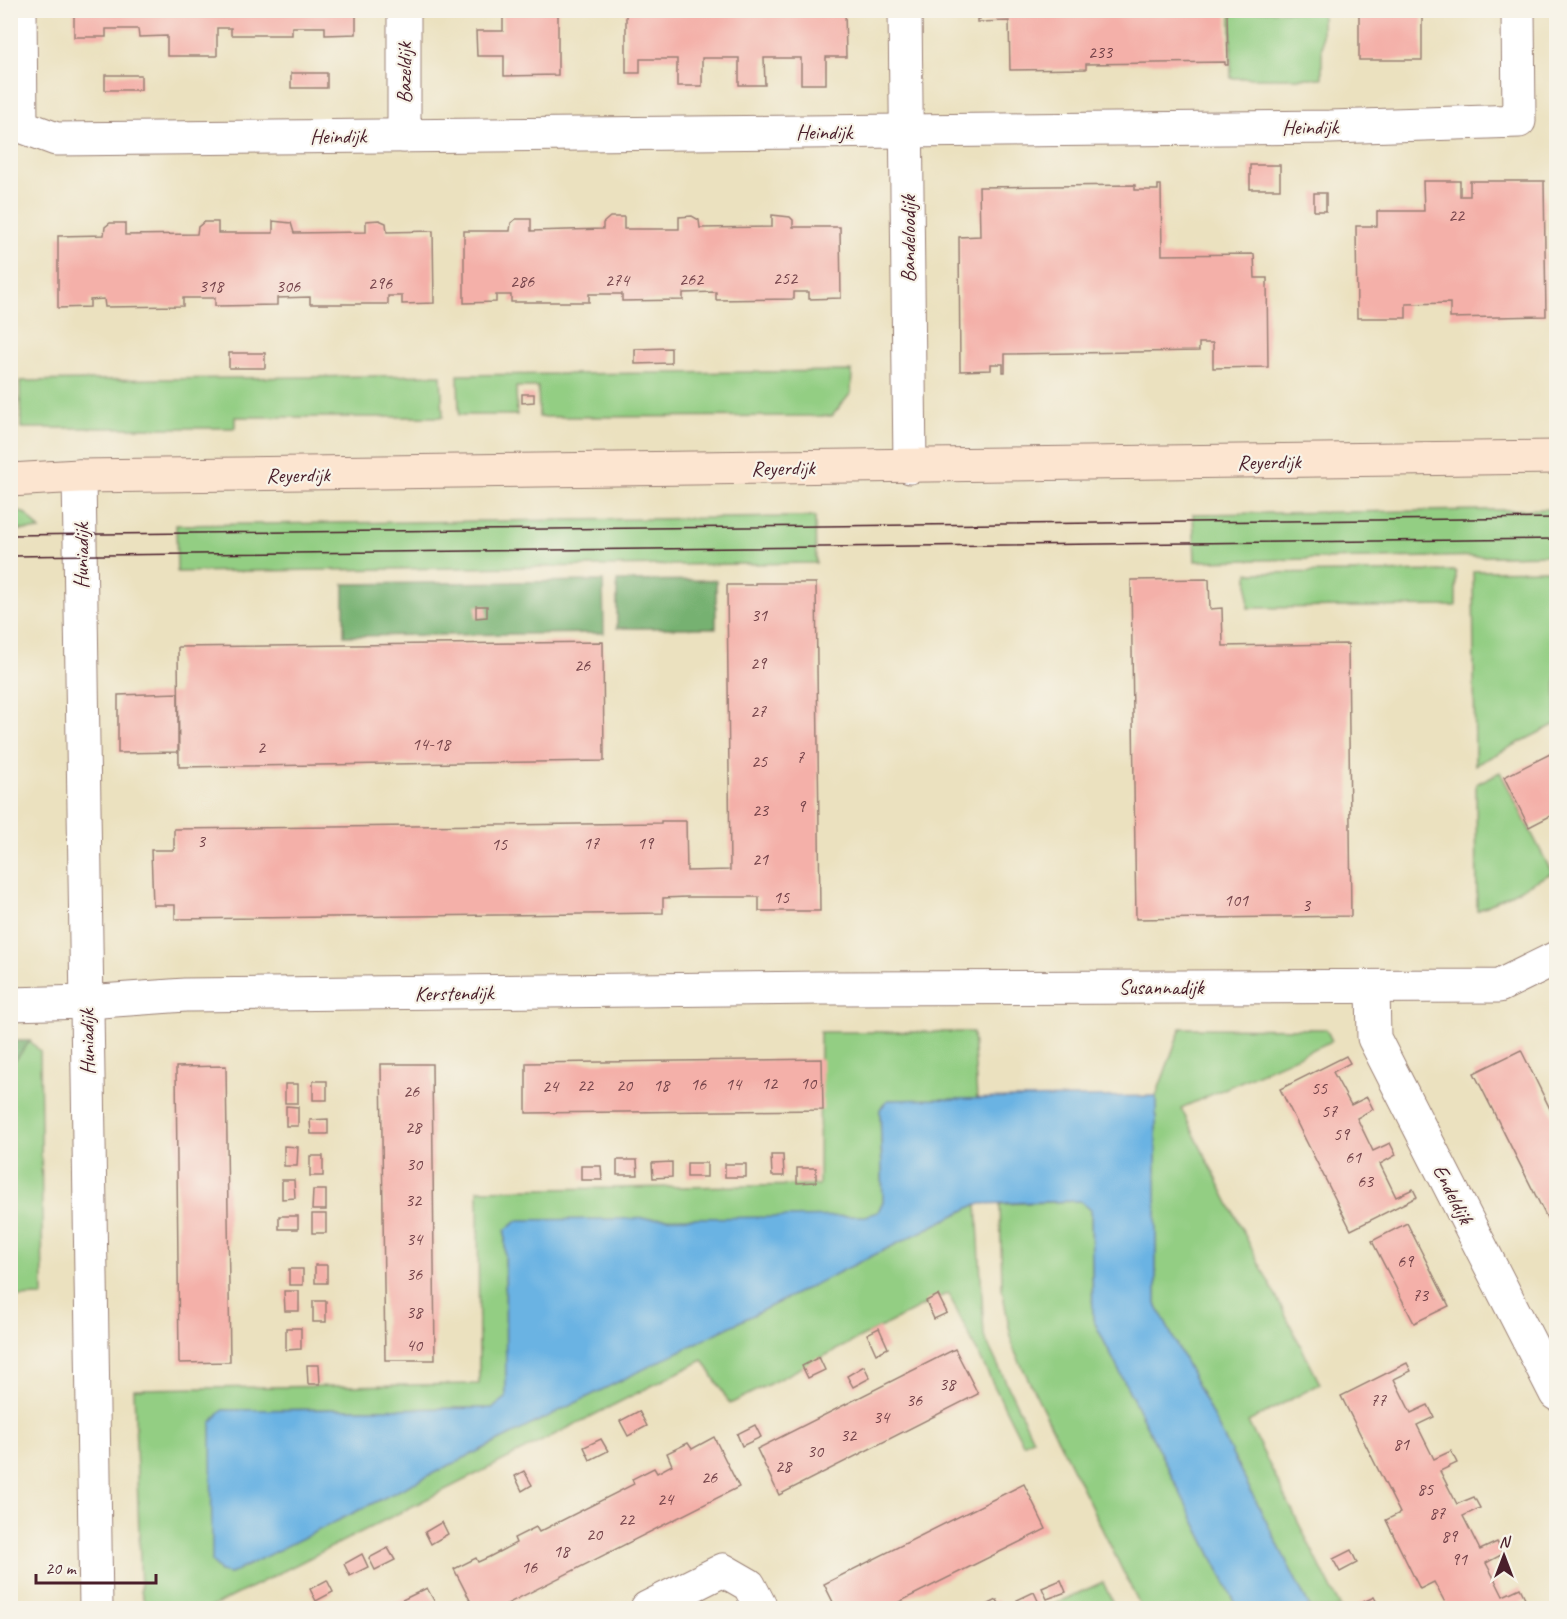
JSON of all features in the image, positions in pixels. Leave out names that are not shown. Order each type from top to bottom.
[{"type":"street","name":"Heindijk","points":[[20,10],[21,126],[56,139],[1330,127],[1519,121],[1518,10]]},
{"type":"street","name":"Bazeldijk","points":[[404,10],[404,136]]},
{"type":"street","name":"Bandeloodijk","points":[[905,10],[910,467]]},
{"type":"street","name":"Reyerdijk","points":[[10,480],[79,476],[1557,457]]},
{"type":"street","name":"Huniadijk","points":[[79,476],[96,1608]]},
{"type":"street","name":"Susannadijk","points":[[822,988],[1499,986],[1557,958]]},
{"type":"street","name":"Endeldijk","points":[[1373,987],[1374,1038],[1507,1301],[1557,1394]]},
{"type":"street","name":"Kerstendijk","points":[[10,1005],[185,995],[822,988]]},
{"type":"street","points":[[647,1608],[723,1570],[749,1585],[761,1608]]},
{"type":"green space","points":[[1231,11],[1322,11],[1322,78],[1231,78]]},
{"type":"green space","points":[[852,371],[851,393],[832,416],[539,417],[538,387],[516,387],[517,415],[459,415],[458,375]]},
{"type":"green space","points":[[441,375],[443,417],[235,417],[235,428],[21,428],[20,381]]},
{"type":"green space","points":[[10,508],[26,514],[40,530],[11,530]]},
{"type":"green space","points":[[1556,509],[1556,555],[1195,561],[1193,514]]},
{"type":"green space","points":[[815,517],[816,563],[177,572],[176,525]]},
{"type":"green space","points":[[1556,570],[1556,724],[1475,765],[1473,571]]},
{"type":"green space","points":[[1456,571],[1456,606],[1248,608],[1248,573]]},
{"type":"green space","points":[[716,580],[716,628],[617,628],[617,581]]},
{"type":"green space","points":[[603,581],[604,633],[344,636],[344,584]]},
{"type":"green space","points":[[1500,772],[1552,873],[1477,911],[1476,784]]},
{"type":"green space","points":[[1181,1028],[1326,1029],[1332,1041],[1181,1108],[1320,1384],[1248,1422],[1341,1608],[1310,1608],[1156,1304],[1156,1096]]},
{"type":"green space","points":[[820,1032],[973,1032],[977,1099],[888,1100],[880,1109],[883,1201],[878,1212],[866,1216],[505,1230],[506,1398],[493,1408],[223,1410],[220,1572],[230,1574],[977,1204],[984,1336],[1033,1439],[1023,1444],[948,1293],[730,1404],[703,1360],[210,1608],[146,1608],[141,1591],[134,1389],[479,1384],[478,1190],[819,1185]]},
{"type":"green space","points":[[10,1041],[30,1041],[11,1066]]},
{"type":"green space","points":[[30,1041],[40,1051],[43,1296],[11,1297],[10,1066]]},
{"type":"green space","points":[[1080,1201],[1091,1210],[1093,1319],[1238,1608],[1141,1608],[1013,1348],[1002,1289],[1000,1204]]},
{"type":"green space","points":[[1103,1582],[1115,1608],[1045,1608]]},
{"type":"water","points":[[1156,1096],[1156,1304],[1310,1608],[1238,1608],[1093,1319],[1091,1210],[1080,1201],[977,1204],[230,1574],[220,1572],[212,1562],[211,1422],[223,1410],[493,1408],[506,1398],[505,1230],[519,1220],[866,1216],[878,1212],[883,1201],[880,1109],[888,1100]]},
{"type":"building","points":[[74,10],[356,10],[356,34],[325,35],[325,27],[292,27],[292,35],[231,35],[231,28],[217,28],[217,56],[167,56],[167,36],[139,37],[138,29],[106,29],[106,37],[74,37]]},
{"type":"building","points":[[503,10],[558,10],[558,75],[504,76],[504,56],[477,56],[476,31],[503,31]]},
{"type":"building","points":[[626,10],[845,10],[846,57],[826,57],[826,84],[801,84],[801,58],[764,58],[765,85],[739,85],[739,58],[702,58],[702,86],[677,86],[677,59],[640,59],[640,73],[626,73]]},
{"type":"building","points":[[980,10],[1227,10],[1228,65],[1225,65],[1225,62],[1086,64],[1086,69],[1010,70],[1009,21],[977,22],[977,19],[980,19]]},
{"type":"building","points":[[1359,10],[1422,10],[1422,60],[1359,60]]},
{"type":"building","points":[[291,73],[327,73],[327,88],[291,88]]},
{"type":"building","points":[[105,75],[141,75],[141,90],[105,90]]},
{"type":"building","points":[[1250,165],[1280,165],[1280,189],[1250,189]]},
{"type":"building","points":[[1423,181],[1460,181],[1460,196],[1470,196],[1470,181],[1544,181],[1546,316],[1450,318],[1450,303],[1406,304],[1406,318],[1357,318],[1356,226],[1377,226],[1377,211],[1424,211]]},
{"type":"building","points":[[1135,185],[1135,190],[1158,190],[1158,185],[1161,185],[1162,255],[1254,254],[1255,278],[1267,278],[1268,367],[1213,368],[1213,343],[1199,343],[1199,351],[1005,354],[1005,372],[1003,372],[1003,364],[991,364],[991,370],[960,371],[959,237],[980,236],[979,187]]},
{"type":"building","points":[[1314,193],[1326,193],[1326,211],[1314,211]]},
{"type":"building","points":[[772,215],[790,217],[793,220],[793,227],[840,227],[841,298],[809,299],[809,292],[794,292],[794,299],[716,300],[716,292],[683,293],[683,300],[622,301],[622,294],[589,294],[589,302],[511,302],[511,295],[496,295],[496,302],[464,303],[464,231],[510,231],[511,223],[516,219],[531,219],[531,231],[603,229],[603,223],[610,217],[624,217],[624,229],[679,229],[679,217],[692,216],[699,220],[700,228],[772,227]]},
{"type":"building","points":[[379,220],[386,223],[387,232],[433,231],[434,303],[402,304],[402,296],[388,296],[388,304],[310,304],[310,297],[277,298],[277,305],[215,306],[215,298],[183,298],[183,306],[105,307],[104,299],[90,300],[90,307],[58,308],[58,236],[104,235],[105,227],[110,223],[125,223],[125,235],[197,234],[198,227],[204,222],[218,222],[218,233],[273,233],[273,221],[291,223],[294,233],[366,232],[366,221]]},
{"type":"building","points":[[671,348],[671,363],[635,364],[635,349]]},
{"type":"building","points":[[229,353],[265,353],[265,368],[229,368]]},
{"type":"building","points":[[522,394],[534,394],[534,402],[522,403]]},
{"type":"building","points":[[1209,579],[1210,609],[1222,608],[1223,646],[1348,644],[1351,916],[1136,919],[1131,580]]},
{"type":"building","points":[[755,583],[816,583],[820,911],[759,911],[759,897],[687,897],[663,898],[663,913],[175,919],[175,905],[153,905],[151,850],[174,850],[174,829],[686,821],[687,871],[730,870],[727,585],[755,585]]},
{"type":"building","points":[[476,606],[487,606],[487,617],[476,618]]},
{"type":"building","points":[[603,642],[604,761],[179,767],[178,647]]},
{"type":"building","points":[[178,693],[178,752],[118,753],[118,695]]},
{"type":"building","points":[[1556,751],[1556,813],[1529,827],[1504,777]]},
{"type":"building","points":[[1521,1050],[1556,1121],[1556,1236],[1474,1073]]},
{"type":"building","points":[[1346,1056],[1350,1063],[1333,1072],[1351,1105],[1367,1097],[1373,1109],[1357,1118],[1373,1151],[1390,1143],[1396,1155],[1380,1164],[1396,1197],[1413,1189],[1417,1197],[1351,1230],[1280,1089]]},
{"type":"building","points":[[822,1059],[823,1110],[526,1113],[526,1063]]},
{"type":"building","points":[[381,1064],[432,1064],[435,1360],[385,1360]]},
{"type":"building","points":[[226,1066],[230,1362],[179,1363],[176,1067]]},
{"type":"building","points":[[313,1081],[327,1081],[327,1100],[313,1100]]},
{"type":"building","points":[[285,1084],[298,1084],[298,1103],[285,1103]]},
{"type":"building","points":[[286,1106],[298,1107],[298,1126],[286,1126]]},
{"type":"building","points":[[328,1119],[328,1134],[311,1134],[310,1120]]},
{"type":"building","points":[[284,1146],[298,1147],[297,1166],[284,1166]]},
{"type":"building","points":[[771,1155],[783,1155],[784,1176],[772,1176]]},
{"type":"building","points":[[310,1156],[323,1156],[323,1176],[310,1176]]},
{"type":"building","points":[[617,1160],[637,1160],[638,1175],[617,1175]]},
{"type":"building","points":[[672,1162],[672,1177],[653,1178],[652,1163]]},
{"type":"building","points":[[687,1163],[707,1163],[707,1177],[687,1177]]},
{"type":"building","points":[[725,1164],[746,1164],[746,1177],[725,1177]]},
{"type":"building","points":[[581,1166],[601,1166],[602,1180],[581,1180]]},
{"type":"building","points":[[797,1168],[816,1168],[816,1182],[797,1183]]},
{"type":"building","points":[[282,1180],[294,1180],[295,1198],[282,1199]]},
{"type":"building","points":[[313,1190],[326,1190],[326,1210],[312,1210]]},
{"type":"building","points":[[312,1214],[326,1214],[326,1233],[312,1233]]},
{"type":"building","points":[[279,1216],[298,1216],[298,1229],[279,1229]]},
{"type":"building","points":[[1407,1223],[1449,1306],[1414,1323],[1372,1241]]},
{"type":"building","points":[[315,1265],[327,1265],[327,1283],[315,1283]]},
{"type":"building","points":[[289,1269],[303,1269],[303,1285],[289,1285]]},
{"type":"building","points":[[284,1291],[299,1291],[299,1311],[285,1311]]},
{"type":"building","points":[[938,1295],[947,1313],[934,1319],[926,1301]]},
{"type":"building","points":[[313,1301],[326,1301],[326,1322],[313,1322]]},
{"type":"building","points":[[286,1328],[301,1328],[301,1349],[286,1350]]},
{"type":"building","points":[[879,1328],[888,1348],[876,1354],[867,1334]]},
{"type":"building","points":[[955,1349],[978,1394],[779,1495],[757,1449]]},
{"type":"building","points":[[819,1357],[825,1370],[808,1378],[802,1366]]},
{"type":"building","points":[[1407,1363],[1411,1371],[1394,1379],[1411,1413],[1428,1405],[1434,1417],[1417,1425],[1434,1459],[1451,1451],[1457,1463],[1440,1471],[1457,1504],[1474,1497],[1480,1508],[1463,1516],[1480,1550],[1497,1542],[1503,1554],[1486,1563],[1503,1596],[1520,1588],[1526,1600],[1510,1608],[1448,1608],[1434,1582],[1420,1589],[1386,1520],[1400,1513],[1341,1396]]},
{"type":"building","points":[[307,1365],[319,1365],[320,1384],[308,1384]]},
{"type":"building","points":[[864,1366],[870,1378],[853,1387],[847,1376]]},
{"type":"building","points":[[639,1411],[647,1426],[628,1436],[620,1421]]},
{"type":"building","points":[[755,1425],[761,1437],[742,1446],[737,1434]]},
{"type":"building","points":[[714,1437],[739,1487],[499,1608],[474,1608],[454,1569],[476,1558],[478,1562],[489,1557],[516,1543],[514,1538],[536,1527],[539,1532],[634,1484],[632,1479],[654,1468],[657,1473],[672,1465],[667,1453],[688,1443],[692,1449]]},
{"type":"building","points":[[601,1439],[608,1451],[590,1460],[584,1447]]},
{"type":"building","points":[[524,1471],[532,1485],[522,1491],[515,1476]]},
{"type":"building","points":[[1024,1484],[1046,1529],[887,1608],[836,1608],[824,1584]]},
{"type":"building","points":[[442,1522],[448,1534],[431,1544],[425,1532]]},
{"type":"building","points":[[388,1548],[395,1560],[375,1570],[369,1558]]},
{"type":"building","points":[[1351,1550],[1357,1563],[1340,1572],[1333,1559]]},
{"type":"building","points":[[362,1554],[368,1567],[350,1576],[344,1564]]},
{"type":"building","points":[[327,1580],[333,1592],[316,1601],[310,1589]]},
{"type":"building","points":[[1061,1580],[1066,1592],[1047,1599],[1042,1588]]},
{"type":"building","points":[[427,1588],[438,1608],[386,1608],[392,1605]]},
{"type":"building","points":[[1034,1592],[1040,1605],[1033,1608],[1021,1608],[1017,1600]]},
{"type":"building","points":[[1374,1597],[1380,1608],[1358,1608],[1357,1605]]},
{"type":"building","points":[[997,1600],[1002,1608],[981,1608]]},
{"type":"tram line","points":[[10,535],[1556,518]]},
{"type":"tram line","points":[[10,556],[1556,539]]}]
